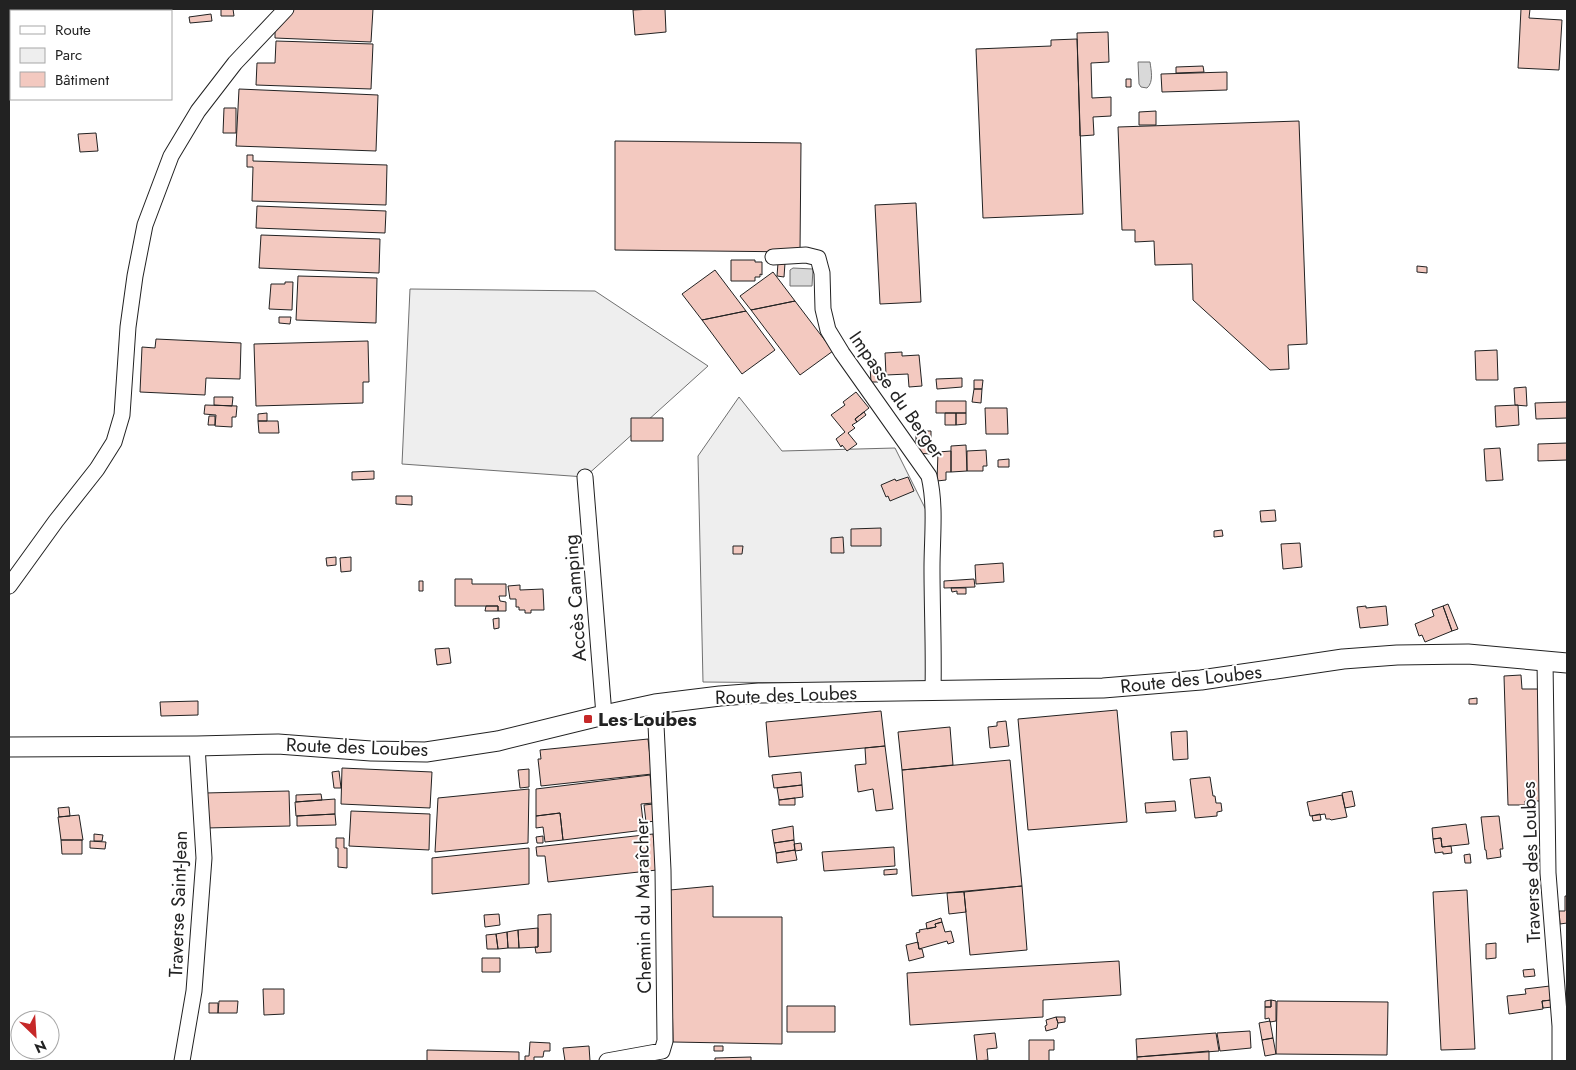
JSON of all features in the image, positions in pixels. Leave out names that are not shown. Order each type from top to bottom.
[{"type":"main road","name":"Route des Loubes","points":[[9,746],[278,744],[371,751],[426,752],[498,740],[656,704],[720,696],[759,693],[1103,688],[1201,680],[1343,659],[1397,655],[1468,654],[1567,663]]},
{"type":"street","points":[[9,586],[56,521],[97,469],[114,442],[122,415],[128,327],[145,225],[171,156],[198,112],[234,63],[286,9]]},
{"type":"street","name":"Impasse du Berger","points":[[773,256],[818,258],[822,273],[823,308],[828,330],[842,353],[929,476],[934,511],[932,568],[933,691]]},
{"type":"street","name":"Accès Camping","points":[[585,477],[604,715]]},
{"type":"street","name":"Traverse des Loubes","points":[[1546,661],[1548,873],[1560,1026],[1560,1061]]},
{"type":"street","name":"Chemin du Maraîcher","points":[[607,1061],[662,1051],[665,1041],[663,850],[656,704]]},
{"type":"street","name":"Traverse Saint-Jean","points":[[182,1061],[194,991],[204,858],[197,746]]},
{"type":"green space","points":[[410,289],[595,291],[708,366],[585,477],[402,464]]},
{"type":"green space","points":[[739,397],[782,451],[895,448],[926,510],[928,684],[703,682],[698,456]]},
{"type":"shaded area","points":[[1138,62],[1150,62],[1151,79],[1147,88],[1141,87],[1139,84]]},
{"type":"shaded area","points":[[793,268],[813,269],[812,286],[790,286],[790,270]]},
{"type":"building","points":[[221,9],[233,9],[234,16],[221,16]]},
{"type":"building","points":[[293,9],[373,9],[371,42],[275,38],[275,29]]},
{"type":"building","points":[[665,9],[666,32],[635,35],[633,10]]},
{"type":"building","points":[[1521,9],[1530,9],[1529,18],[1562,20],[1559,70],[1518,68]]},
{"type":"building","points":[[211,14],[212,21],[190,23],[189,17]]},
{"type":"building","points":[[1108,32],[1109,62],[1091,63],[1092,98],[1111,97],[1111,116],[1093,117],[1094,135],[1080,136],[1077,33]]},
{"type":"building","points":[[1077,39],[1083,214],[983,218],[976,49],[1051,46],[1051,40]]},
{"type":"building","points":[[276,41],[373,44],[371,89],[256,85],[257,63],[275,63]]},
{"type":"building","points":[[1203,66],[1204,72],[1176,73],[1176,67]]},
{"type":"building","points":[[1227,72],[1227,90],[1162,92],[1161,74]]},
{"type":"building","points":[[1126,79],[1131,79],[1131,87],[1126,87]]},
{"type":"building","points":[[239,89],[378,95],[376,151],[236,146]]},
{"type":"building","points":[[224,108],[236,108],[236,133],[223,133]]},
{"type":"building","points":[[1156,111],[1156,125],[1139,125],[1139,112]]},
{"type":"building","points":[[1299,121],[1307,344],[1288,345],[1289,369],[1270,370],[1193,300],[1192,264],[1155,265],[1154,241],[1135,242],[1135,230],[1122,230],[1118,127]]},
{"type":"building","points":[[96,133],[98,151],[80,152],[78,134]]},
{"type":"building","points":[[615,141],[801,143],[800,252],[615,250]]},
{"type":"building","points":[[247,155],[253,155],[253,161],[387,165],[386,205],[252,201],[253,167],[247,167]]},
{"type":"building","points":[[916,203],[921,302],[880,304],[875,205]]},
{"type":"building","points":[[257,206],[386,211],[385,233],[256,228]]},
{"type":"building","points":[[261,235],[380,239],[379,273],[259,268]]},
{"type":"building","points":[[731,260],[755,260],[755,262],[762,262],[762,275],[760,274],[760,277],[755,277],[755,281],[731,281]]},
{"type":"building","points":[[778,263],[785,263],[784,277],[777,276]]},
{"type":"building","points":[[1417,266],[1427,267],[1427,273],[1417,272]]},
{"type":"building","points":[[715,270],[746,311],[702,320],[682,294]]},
{"type":"building","points":[[773,272],[795,301],[751,310],[740,296]]},
{"type":"building","points":[[298,276],[377,278],[376,323],[296,320]]},
{"type":"building","points":[[285,282],[293,282],[292,310],[269,309],[271,284],[285,284]]},
{"type":"building","points":[[795,301],[833,351],[800,375],[751,310]]},
{"type":"building","points":[[746,311],[775,350],[742,374],[702,320]]},
{"type":"building","points":[[279,317],[291,317],[290,324],[279,323]]},
{"type":"building","points":[[156,339],[241,343],[240,379],[206,378],[205,395],[140,392],[142,347],[155,348]]},
{"type":"building","points":[[368,341],[369,382],[363,382],[363,403],[256,406],[254,344]]},
{"type":"building","points":[[1497,350],[1498,380],[1476,380],[1475,351]]},
{"type":"building","points":[[902,352],[902,356],[919,355],[922,386],[909,387],[908,374],[886,375],[885,353]]},
{"type":"building","points":[[870,366],[878,366],[878,382],[871,382]]},
{"type":"building","points":[[962,378],[962,387],[937,389],[936,379]]},
{"type":"building","points":[[974,380],[983,380],[982,389],[974,389]]},
{"type":"building","points":[[1526,387],[1527,406],[1515,405],[1514,388]]},
{"type":"building","points":[[974,389],[982,389],[981,403],[972,402]]},
{"type":"building","points":[[856,392],[869,408],[855,419],[857,422],[852,425],[855,428],[848,433],[857,444],[847,451],[842,445],[841,447],[836,439],[845,432],[831,415],[845,405],[843,402]]},
{"type":"building","points":[[214,397],[233,397],[232,406],[214,405]]},
{"type":"building","points":[[936,401],[966,401],[966,413],[936,413]]},
{"type":"building","points":[[1567,402],[1567,418],[1536,419],[1535,403]]},
{"type":"building","points":[[205,405],[237,406],[236,417],[232,417],[232,427],[215,426],[216,415],[204,414]]},
{"type":"building","points":[[1518,405],[1519,425],[1496,427],[1495,406]]},
{"type":"building","points":[[985,408],[1007,408],[1008,434],[986,434]]},
{"type":"building","points":[[864,412],[866,415],[857,422],[855,419]]},
{"type":"building","points":[[267,413],[267,421],[258,421],[258,414]]},
{"type":"building","points":[[945,413],[956,413],[956,425],[945,425]]},
{"type":"building","points":[[956,413],[966,413],[966,424],[956,425]]},
{"type":"building","points":[[209,416],[215,416],[215,425],[208,425]]},
{"type":"building","points":[[631,418],[663,418],[663,441],[631,441]]},
{"type":"building","points":[[258,421],[278,421],[279,433],[259,433]]},
{"type":"building","points":[[916,431],[931,431],[931,438],[916,439]]},
{"type":"building","points":[[931,438],[931,454],[915,453],[916,439]]},
{"type":"building","points":[[1567,443],[1567,460],[1538,461],[1538,444]]},
{"type":"building","points":[[966,445],[967,471],[951,472],[951,446]]},
{"type":"building","points":[[1500,448],[1503,480],[1486,481],[1484,449]]},
{"type":"building","points":[[986,450],[987,466],[983,466],[983,471],[967,471],[967,451]]},
{"type":"building","points":[[951,451],[951,472],[946,472],[946,480],[937,481],[938,452]]},
{"type":"building","points":[[1009,459],[1009,467],[998,467],[998,460]]},
{"type":"building","points":[[374,471],[374,479],[352,480],[352,472]]},
{"type":"building","points":[[908,477],[914,491],[890,501],[888,496],[886,497],[881,485],[895,479],[896,481]]},
{"type":"building","points":[[396,496],[412,496],[412,505],[396,504]]},
{"type":"building","points":[[1275,510],[1276,521],[1261,522],[1260,511]]},
{"type":"building","points":[[881,528],[881,546],[851,546],[851,529]]},
{"type":"building","points":[[1222,530],[1223,536],[1214,537],[1214,531]]},
{"type":"building","points":[[843,537],[844,553],[831,553],[831,538]]},
{"type":"building","points":[[1300,543],[1302,567],[1283,569],[1281,544]]},
{"type":"building","points":[[733,546],[743,546],[742,554],[733,554]]},
{"type":"building","points":[[336,557],[336,565],[327,566],[326,558]]},
{"type":"building","points":[[351,557],[351,571],[341,572],[340,558]]},
{"type":"building","points":[[1003,563],[1004,582],[976,584],[975,565]]},
{"type":"building","points":[[455,579],[472,579],[472,584],[506,584],[506,596],[499,596],[500,601],[506,602],[506,611],[498,611],[498,606],[455,606]]},
{"type":"building","points":[[974,579],[975,587],[944,588],[944,581]]},
{"type":"building","points":[[419,581],[423,581],[423,591],[419,591]]},
{"type":"building","points":[[520,585],[520,590],[543,589],[544,610],[531,610],[531,613],[525,613],[525,610],[519,610],[519,607],[516,607],[516,599],[510,599],[508,586]]},
{"type":"building","points":[[951,588],[966,588],[966,594],[957,594],[957,591],[952,592]]},
{"type":"building","points":[[1448,604],[1458,629],[1452,631],[1443,606]]},
{"type":"building","points":[[486,606],[498,606],[498,611],[485,611]]},
{"type":"building","points":[[1366,606],[1366,608],[1386,606],[1388,625],[1360,628],[1357,607]]},
{"type":"building","points":[[1443,606],[1452,631],[1425,642],[1422,635],[1419,636],[1415,624],[1434,616],[1432,610]]},
{"type":"building","points":[[499,618],[499,628],[494,629],[493,619]]},
{"type":"building","points":[[449,648],[451,663],[437,665],[435,649]]},
{"type":"building","points":[[1521,675],[1522,689],[1540,689],[1543,801],[1525,801],[1525,805],[1508,805],[1504,676]]},
{"type":"building","points":[[1477,698],[1477,704],[1469,704],[1469,699]]},
{"type":"building","points":[[198,701],[198,715],[161,716],[160,702]]},
{"type":"building","points":[[1117,710],[1127,822],[1028,830],[1018,719]]},
{"type":"building","points":[[881,711],[885,746],[769,757],[766,722]]},
{"type":"building","points":[[1006,721],[1009,746],[990,748],[988,727],[997,726],[997,722]]},
{"type":"building","points":[[950,727],[953,765],[902,770],[898,732]]},
{"type":"building","points":[[1187,731],[1188,759],[1173,760],[1171,732]]},
{"type":"building","points":[[648,739],[652,774],[541,786],[538,759],[541,759],[540,750]]},
{"type":"building","points":[[885,746],[893,809],[876,811],[873,789],[858,792],[855,765],[866,764],[865,748]]},
{"type":"building","points":[[1010,760],[1022,886],[912,896],[902,770]]},
{"type":"building","points":[[342,768],[432,772],[430,808],[341,804]]},
{"type":"building","points":[[529,769],[529,787],[520,788],[518,770]]},
{"type":"building","points":[[339,771],[341,788],[334,788],[332,772]]},
{"type":"building","points":[[801,772],[802,785],[774,788],[772,775]]},
{"type":"building","points":[[650,775],[653,803],[641,804],[644,830],[563,840],[560,813],[536,816],[536,789]]},
{"type":"building","points":[[1210,777],[1213,796],[1215,796],[1216,803],[1221,803],[1222,811],[1217,812],[1217,816],[1195,818],[1190,779]]},
{"type":"building","points":[[802,785],[803,797],[779,800],[777,788]]},
{"type":"building","points":[[529,789],[528,843],[435,852],[438,798]]},
{"type":"building","points":[[289,791],[290,826],[206,828],[205,793]]},
{"type":"building","points":[[1352,791],[1355,806],[1345,808],[1342,793]]},
{"type":"building","points":[[321,794],[322,800],[296,802],[296,795]]},
{"type":"building","points":[[1342,795],[1347,817],[1331,820],[1326,819],[1325,814],[1310,816],[1307,802]]},
{"type":"building","points":[[795,798],[795,805],[779,805],[779,800]]},
{"type":"building","points":[[335,799],[335,814],[296,816],[295,802]]},
{"type":"building","points":[[1175,801],[1176,811],[1146,813],[1145,803]]},
{"type":"building","points":[[654,804],[657,821],[646,822],[644,805]]},
{"type":"building","points":[[69,807],[70,816],[59,817],[58,808]]},
{"type":"building","points":[[351,811],[430,814],[429,850],[349,846]]},
{"type":"building","points":[[560,813],[563,840],[545,842],[543,827],[536,828],[536,816]]},
{"type":"building","points":[[335,814],[336,825],[297,826],[297,816]]},
{"type":"building","points":[[1320,814],[1321,820],[1313,821],[1312,816]]},
{"type":"building","points":[[79,815],[83,840],[61,840],[58,817]]},
{"type":"building","points":[[1499,816],[1503,849],[1500,849],[1501,857],[1487,859],[1481,817]]},
{"type":"building","points":[[1466,824],[1469,844],[1442,847],[1441,838],[1433,839],[1432,828]]},
{"type":"building","points":[[793,826],[794,840],[774,843],[772,830]]},
{"type":"building","points":[[94,834],[103,835],[102,841],[94,841]]},
{"type":"building","points":[[653,834],[657,870],[548,882],[545,856],[537,856],[536,847]]},
{"type":"building","points":[[543,836],[543,843],[537,843],[536,837]]},
{"type":"building","points":[[336,838],[344,838],[344,848],[347,848],[347,868],[338,867]]},
{"type":"building","points":[[1441,838],[1442,847],[1451,846],[1452,853],[1435,853],[1433,839]]},
{"type":"building","points":[[61,840],[82,840],[82,854],[62,854]]},
{"type":"building","points":[[794,840],[795,850],[776,853],[774,843]]},
{"type":"building","points":[[90,841],[106,842],[105,849],[90,848]]},
{"type":"building","points":[[801,843],[802,850],[795,851],[794,844]]},
{"type":"building","points":[[894,847],[895,866],[824,871],[822,852]]},
{"type":"building","points":[[529,848],[529,884],[432,894],[432,858]]},
{"type":"building","points":[[795,850],[797,860],[777,863],[776,853]]},
{"type":"building","points":[[1470,854],[1471,863],[1465,863],[1464,855]]},
{"type":"building","points":[[897,869],[897,874],[884,875],[884,870]]},
{"type":"building","points":[[713,886],[713,917],[782,917],[782,1044],[673,1042],[670,890]]},
{"type":"building","points":[[1022,886],[1027,950],[970,955],[964,892]]},
{"type":"building","points":[[1467,890],[1475,1049],[1441,1050],[1433,892]]},
{"type":"building","points":[[964,892],[966,912],[949,914],[947,893]]},
{"type":"building","points":[[1565,896],[1567,896],[1567,923],[1560,924],[1559,911],[1565,911]]},
{"type":"building","points":[[499,914],[500,925],[485,927],[484,915]]},
{"type":"building","points":[[551,914],[551,952],[536,953],[535,947],[538,947],[538,915]]},
{"type":"building","points":[[941,918],[942,922],[935,924],[936,927],[927,929],[926,923]]},
{"type":"building","points":[[942,922],[945,932],[951,931],[954,942],[948,944],[947,941],[919,949],[916,933],[920,932],[919,930],[936,927],[935,924]]},
{"type":"building","points":[[538,928],[538,947],[519,948],[518,930]]},
{"type":"building","points":[[518,930],[519,948],[508,948],[507,932]]},
{"type":"building","points":[[507,932],[508,948],[498,949],[496,934]]},
{"type":"building","points":[[496,934],[498,949],[487,949],[486,935]]},
{"type":"building","points":[[918,942],[919,949],[922,949],[924,957],[909,961],[906,945]]},
{"type":"building","points":[[1496,943],[1496,958],[1486,959],[1486,944]]},
{"type":"building","points":[[482,958],[500,958],[500,972],[482,972]]},
{"type":"building","points":[[1119,961],[1121,995],[1043,1000],[1043,1017],[910,1025],[907,973]]},
{"type":"building","points":[[1534,969],[1535,976],[1524,977],[1523,970]]},
{"type":"building","points":[[1550,986],[1552,1000],[1542,1001],[1543,1009],[1509,1014],[1507,996],[1526,994],[1525,989]]},
{"type":"building","points":[[263,989],[284,989],[284,1014],[264,1015]]},
{"type":"building","points":[[1271,1000],[1271,1007],[1265,1007],[1265,1001]]},
{"type":"building","points":[[1271,1000],[1276,1001],[1276,1021],[1270,1022],[1269,1018],[1265,1019],[1265,1007],[1271,1007]]},
{"type":"building","points":[[1552,1000],[1552,1007],[1543,1008],[1542,1001]]},
{"type":"building","points":[[219,1001],[238,1001],[237,1013],[218,1013]]},
{"type":"building","points":[[1277,1001],[1388,1002],[1387,1055],[1276,1054]]},
{"type":"building","points":[[209,1003],[218,1003],[218,1013],[209,1013]]},
{"type":"building","points":[[787,1006],[835,1006],[835,1032],[787,1032]]},
{"type":"building","points":[[1056,1017],[1065,1017],[1065,1022],[1058,1023]]},
{"type":"building","points":[[1056,1017],[1057,1028],[1046,1031],[1046,1020]]},
{"type":"building","points":[[1270,1021],[1273,1038],[1262,1040],[1259,1023]]},
{"type":"building","points":[[1250,1031],[1251,1048],[1220,1051],[1217,1033]]},
{"type":"building","points":[[995,1033],[997,1048],[987,1049],[988,1060],[977,1061],[974,1035]]},
{"type":"building","points":[[1216,1033],[1219,1051],[1137,1057],[1136,1039]]},
{"type":"building","points":[[1273,1038],[1276,1054],[1265,1056],[1262,1040]]},
{"type":"building","points":[[1029,1040],[1054,1040],[1054,1050],[1049,1050],[1049,1061],[1029,1061]]},
{"type":"building","points":[[530,1042],[550,1043],[550,1051],[544,1051],[543,1057],[534,1057],[534,1061],[525,1061],[525,1056],[529,1056]]},
{"type":"building","points":[[589,1046],[590,1061],[565,1061],[563,1048]]},
{"type":"building","points":[[714,1046],[723,1046],[723,1051],[714,1051]]},
{"type":"building","points":[[427,1050],[519,1052],[519,1061],[427,1061]]},
{"type":"building","points":[[1209,1051],[1209,1061],[1137,1061],[1137,1057]]},
{"type":"building","points":[[751,1057],[751,1061],[715,1061],[715,1058]]},
{"type":"place","name":"Les Loubes","points":[[588,719]]}]
